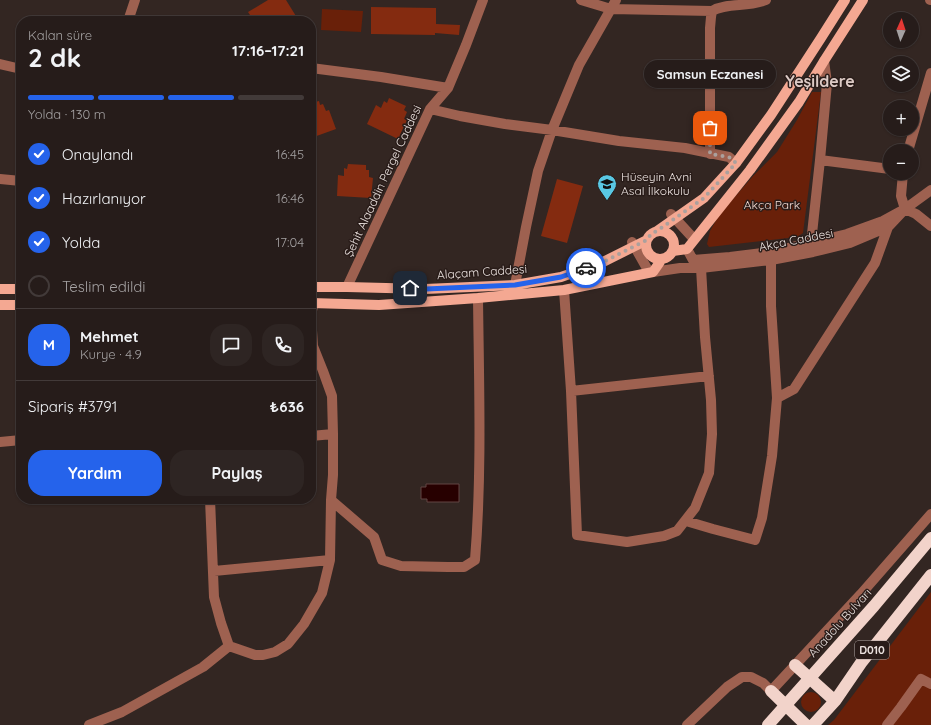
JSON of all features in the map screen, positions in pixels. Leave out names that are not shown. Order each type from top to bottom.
[{"type":"highway","name":"Anadolu Bulvarı","points":[[768,725],[874,606],[931,538]]},
{"type":"highway","name":"D010","points":[[813,725],[835,701],[862,663],[931,575]]},
{"type":"highway","points":[[795,665],[835,701]]},
{"type":"highway","points":[[771,691],[806,725]]},
{"type":"main road","points":[[662,259],[653,257],[649,254],[646,245],[649,236],[673,217],[704,198],[736,163],[771,115],[822,38],[845,0]]},
{"type":"main road","points":[[673,251],[687,249],[759,158],[800,102],[863,0]]},
{"type":"main road","points":[[651,272],[662,259],[670,255],[674,247],[674,242],[670,234],[657,231]]},
{"type":"main road","name":"Alaçam Caddesi","points":[[316,288],[426,289],[515,285],[561,277],[601,263],[633,244],[647,240]]},
{"type":"main road","name":"Alaçam Caddesi","points":[[316,302],[379,305],[478,298],[564,290],[651,272]]},
{"type":"main road","points":[[0,289],[16,289]]},
{"type":"main road","points":[[0,305],[16,305]]},
{"type":"street","points":[[130,16],[135,0]]},
{"type":"street","name":"Şehit Alaaddin Pergel Caddesi","points":[[347,287],[430,109],[448,88],[483,0]]},
{"type":"street","points":[[581,0],[613,4],[712,11],[719,7],[753,4],[769,0]]},
{"type":"street","points":[[515,285],[538,171],[552,130],[579,65],[613,4]]},
{"type":"street","points":[[710,154],[710,17],[712,11]]},
{"type":"street","points":[[811,243],[827,83],[824,61]]},
{"type":"street","points":[[0,64],[16,69]]},
{"type":"street","points":[[316,69],[448,88]]},
{"type":"street","points":[[910,144],[931,73]]},
{"type":"street","points":[[430,109],[505,124],[552,130],[619,142],[685,148],[729,157],[736,163]]},
{"type":"street","points":[[820,160],[883,168]]},
{"type":"street","points":[[0,179],[16,181]]},
{"type":"street","points":[[903,180],[901,196],[905,209],[916,214],[931,226]]},
{"type":"street","name":"Akça Caddesi","points":[[771,256],[811,243],[847,234],[884,221],[905,209],[931,190]]},
{"type":"street","name":"Akça Caddesi","points":[[651,272],[680,268],[701,268],[717,261],[813,252],[850,243],[888,227],[905,209]]},
{"type":"street","points":[[673,217],[694,239]]},
{"type":"street","points":[[777,398],[794,389],[875,263],[888,227]]},
{"type":"street","points":[[633,244],[651,272]]},
{"type":"street","points":[[687,249],[693,260],[717,261]]},
{"type":"street","points":[[686,521],[756,540],[762,518],[772,456],[777,398],[771,306],[771,256]]},
{"type":"street","points":[[564,290],[571,391],[577,536],[627,542],[664,536],[677,531],[695,508],[709,473],[712,434],[712,400],[705,337],[701,268]]},
{"type":"street","points":[[330,500],[374,537],[382,560],[402,566],[448,567],[464,567],[475,560],[478,526],[480,408],[478,298]]},
{"type":"street","points":[[210,504],[214,597],[220,623],[229,646],[255,655],[276,652],[288,644],[304,624],[322,593],[330,560],[330,500],[333,475],[332,396],[316,353]]},
{"type":"street","points":[[571,391],[709,376]]},
{"type":"street","points":[[316,436],[333,434]]},
{"type":"street","points":[[0,442],[16,440]]},
{"type":"street","points":[[687,725],[727,687],[742,677],[751,677],[763,683],[771,691],[862,594],[931,514]]},
{"type":"street","points":[[214,571],[330,560]]},
{"type":"street","points":[[89,725],[122,712],[203,667],[229,646]]},
{"type":"street","points":[[887,725],[921,679],[931,684]]},
{"type":"green space","points":[[322,9],[363,11],[361,32],[321,30]]},
{"type":"green space","name":"Akça Park","points":[[812,92],[821,92],[803,233],[797,237],[709,247],[707,244],[710,231],[719,215],[753,176],[777,152]]},
{"type":"green space","points":[[931,592],[931,725],[828,725],[834,720]]},
{"type":"green space","points":[[811,692],[818,695],[821,702],[818,709],[811,712],[804,709],[801,702],[804,695]]},
{"type":"shaded area","points":[[426,484],[459,484],[459,502],[427,502],[427,499],[421,499],[421,487],[426,487]]},
{"type":"building","points":[[268,0],[286,0],[296,16],[251,16],[248,12]]},
{"type":"building","points":[[371,7],[436,8],[436,24],[460,25],[459,35],[435,33],[435,35],[371,34]]},
{"type":"building","points":[[389,98],[406,106],[404,110],[407,112],[404,119],[407,120],[398,139],[367,124],[376,105],[381,108],[384,101],[387,103]]},
{"type":"building","points":[[319,101],[320,105],[323,104],[326,111],[329,110],[336,129],[316,136],[316,102]]},
{"type":"building","points":[[348,164],[366,165],[366,170],[369,170],[369,177],[373,178],[371,198],[337,196],[338,175],[344,176],[344,168],[347,169]]},
{"type":"building","points":[[557,179],[583,186],[567,243],[541,236]]},
{"type":"way so far","points":[[586,268],[601,263],[647,240],[652,233],[704,198],[736,163],[729,157],[710,154],[710,128]]},
{"type":"place","name":"Samsun Eczanesi","points":[[710,128]]},
{"type":"place","name":"Hüseyin Avni Asal İlkokulu","points":[[607,201]]},
{"type":"district","name":"Yeşildere","points":[[820,81]]},
{"type":"route","points":[[410,288],[426,289],[515,285],[561,277],[586,268]]}]
